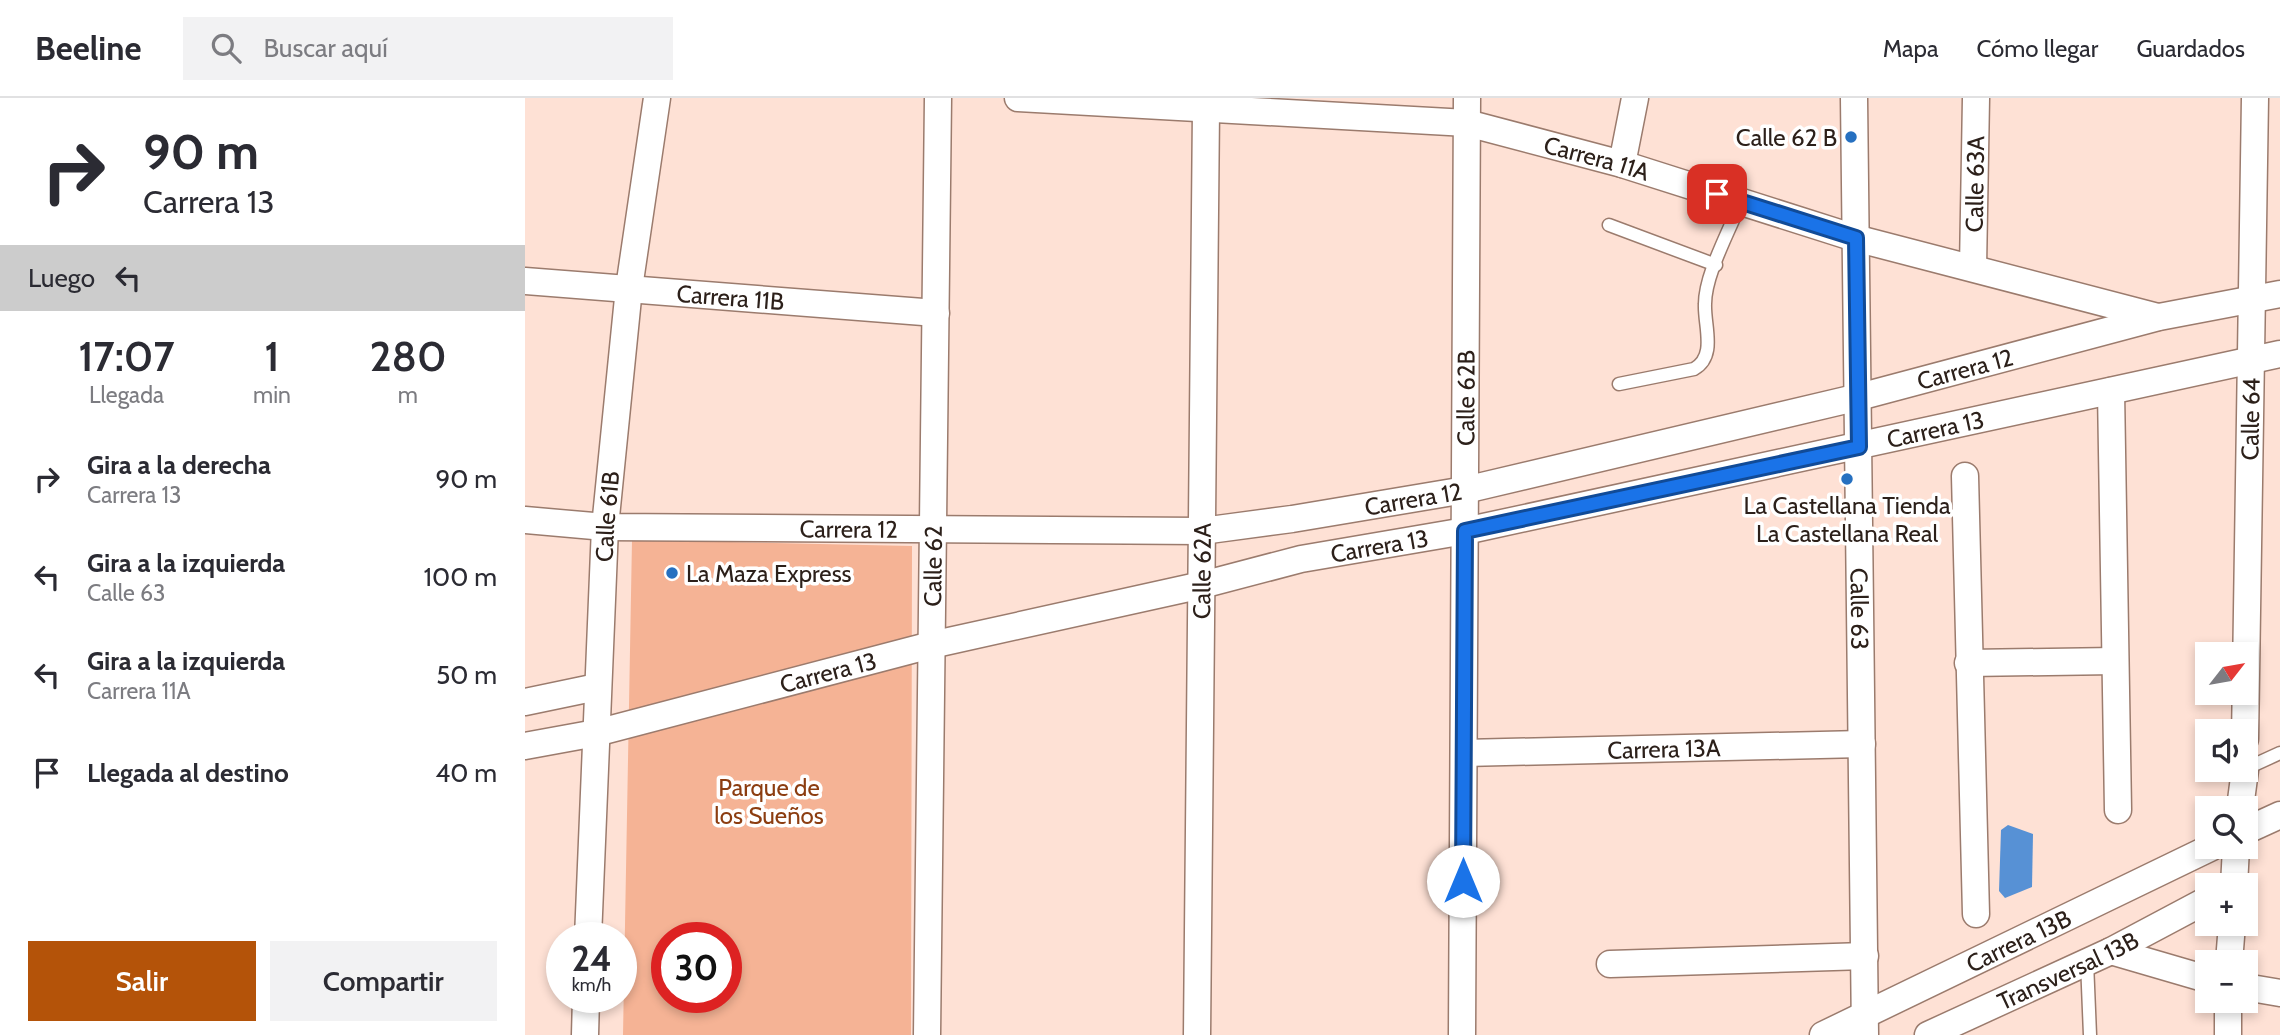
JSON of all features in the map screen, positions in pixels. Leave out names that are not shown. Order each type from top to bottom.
[{"type":"street","name":"Calle 61B","points":[[590,922],[605,527],[629,288],[657,98]]},
{"type":"street","name":"Calle 62","points":[[926,1035],[938,98]]},
{"type":"street","name":"Carrera 11A","points":[[1018,98],[1165,102],[1206,109],[1467,111],[1622,164],[1856,238],[2159,317]]},
{"type":"street","points":[[1622,164],[1635,98]]},
{"type":"street","name":"Calle 63","points":[[1854,98],[1866,1025]]},
{"type":"street","name":"Calle 63A","points":[[1973,268],[1976,98]]},
{"type":"street","name":"Calle 64","points":[[2245,719],[2255,98]]},
{"type":"street","name":"Calle 62A","points":[[1197,1035],[1206,109]]},
{"type":"street","name":"Calle 62B","points":[[1462,1035],[1467,111]]},
{"type":"street","name":"Carrera 11B","points":[[525,281],[936,313]]},
{"type":"street","name":"Carrera 12","points":[[525,520],[605,527],[1202,531],[1465,490],[1859,397],[2159,317],[2280,294]]},
{"type":"street","name":"Carrera 13","points":[[525,746],[596,733],[931,645],[1202,585],[1301,559],[1465,531],[2280,354]]},
{"type":"street","points":[[2111,391],[2118,810]]},
{"type":"street","points":[[1965,477],[1976,914]]},
{"type":"street","points":[[1968,663],[2115,661]]},
{"type":"street","points":[[525,702],[597,687]]},
{"type":"street","name":"Carrera 13A","points":[[1464,754],[1862,744]]},
{"type":"street","points":[[2258,825],[2280,815]]},
{"type":"street","name":"Carrera 13B","points":[[1823,1035],[1866,1025],[2195,856]]},
{"type":"street","name":"Transversal 13B","points":[[1928,1035],[2099,956],[2195,906]]},
{"type":"street","points":[[1610,964],[1865,956]]},
{"type":"street","points":[[2099,956],[2195,976]]},
{"type":"street","points":[[2258,989],[2280,993]]},
{"type":"street","points":[[585,1035],[586,1013]]},
{"type":"street","points":[[2228,1013],[2228,1035]]},
{"type":"lane","points":[[1619,384],[1703,364],[1708,353],[1706,291],[1741,201]]},
{"type":"lane","points":[[1609,225],[1716,265]]},
{"type":"lane","points":[[2258,764],[2280,753]]},
{"type":"lane","points":[[2090,1035],[2099,956]]},
{"type":"green space","name":"Parque de los Sueños","points":[[632,540],[912,546],[911,1035],[623,1035],[623,1013],[637,1013],[637,922],[625,922]]},
{"type":"water","points":[[2008,825],[2033,834],[2032,887],[2005,898],[1999,891],[2001,830]]},
{"type":"place","name":"Calle 62 B","points":[[1851,137]]},
{"type":"place","name":"La Castellana Tienda La Castellana Real","points":[[1847,479]]},
{"type":"place","name":"La Maza Express","points":[[672,573]]},
{"type":"route","points":[[1463,881],[1465,531],[1859,447],[1856,238],[1717,194]]}]
